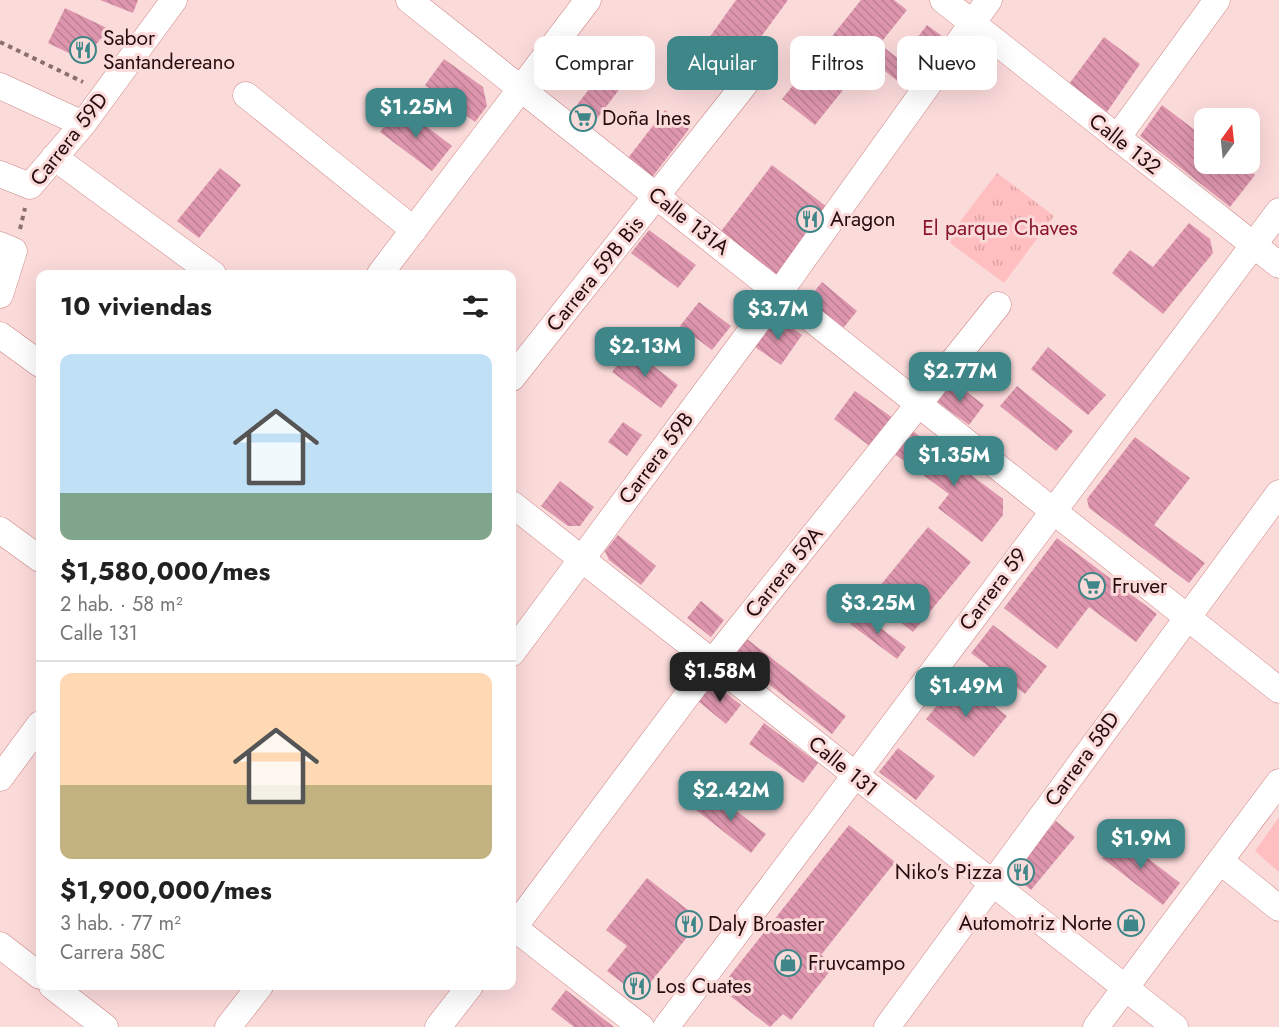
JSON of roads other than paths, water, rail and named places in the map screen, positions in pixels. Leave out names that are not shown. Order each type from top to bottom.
[{"type":"street","name":"Carrera 59D","points":[[0,174],[30,186],[83,123],[174,0]]},
{"type":"street","name":"Calle 131A","points":[[409,0],[1279,690]]},
{"type":"street","points":[[383,270],[588,0]]},
{"type":"street","name":"Calle 132","points":[[943,0],[1279,265]]},
{"type":"street","name":"Carrera 59B","points":[[516,648],[779,293],[989,0]]},
{"type":"street","points":[[1117,138],[1217,0]]},
{"type":"street","points":[[0,86],[83,123]]},
{"type":"street","name":"Carrera 59B Bis","points":[[516,373],[740,90]]},
{"type":"street","points":[[246,95],[414,230]]},
{"type":"street","points":[[54,157],[208,270]]},
{"type":"street","name":"Carrera 59","points":[[666,1027],[1279,211]]},
{"type":"street","points":[[0,295],[7,248]]},
{"type":"street","name":"Carrera 59A","points":[[516,923],[713,661],[998,305]]},
{"type":"street","points":[[0,335],[36,361]]},
{"type":"street","name":"Carrera 58D","points":[[887,1027],[1279,493]]},
{"type":"street","name":"Calle 131","points":[[516,507],[1175,1027]]},
{"type":"street","points":[[0,530],[36,556]]},
{"type":"street","points":[[0,778],[36,729]]},
{"type":"street","points":[[1096,1027],[1279,782]]},
{"type":"street","points":[[1220,861],[1279,908]]},
{"type":"street","points":[[516,931],[641,1027]]},
{"type":"street","points":[[0,945],[36,973]]},
{"type":"street","points":[[59,990],[105,1027]]},
{"type":"street","points":[[228,1027],[257,990]]},
{"type":"street","points":[[438,1027],[467,990]]},
{"type":"place","name":"Sabor Santandereano","points":[[83,50]]},
{"type":"place","name":"Doña Ines","points":[[583,118]]},
{"type":"place","name":"Aragon","points":[[810,219]]},
{"type":"place","name":"Fruver","points":[[1092,586]]},
{"type":"place","name":"Niko's Pizza","points":[[1021,872]]},
{"type":"place","name":"Automotriz Norte","points":[[1131,923]]},
{"type":"place","name":"Daly Broaster","points":[[689,924]]},
{"type":"place","name":"Fruvcampo","points":[[788,963]]},
{"type":"place","name":"Los Cuates","points":[[637,986]]},
{"type":"park label","name":"El parque Chaves","points":[[1000,228]]}]
